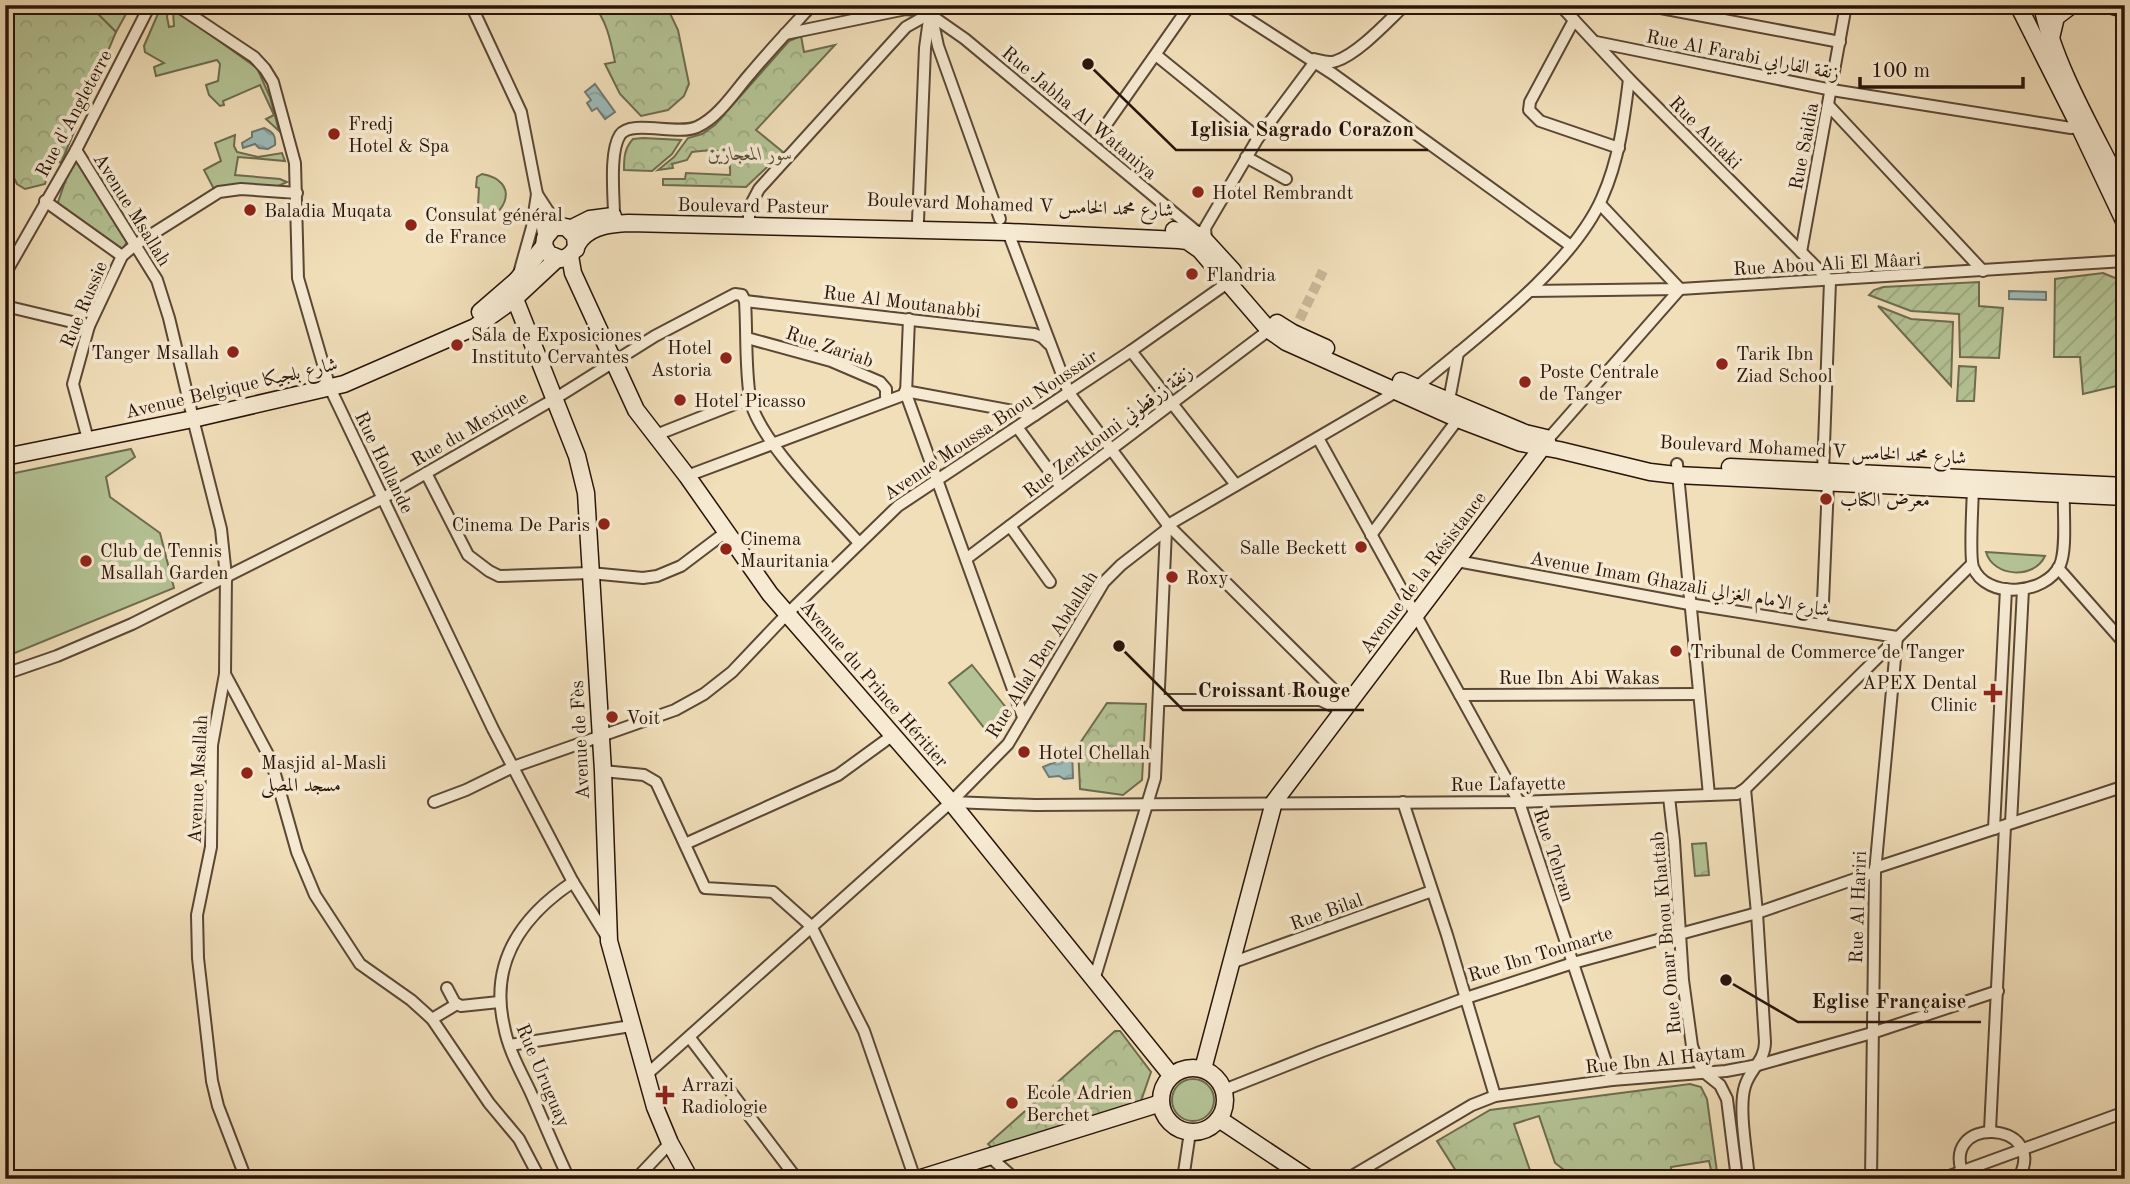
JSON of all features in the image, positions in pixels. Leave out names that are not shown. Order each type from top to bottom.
[{"type":"main road","points":[[2028,5],[2018,5],[2125,195]]},
{"type":"main road","points":[[2042,5],[2051,40],[2125,223]]},
{"type":"main road","points":[[2051,40],[2056,17],[2072,5]]},
{"type":"main road","points":[[2109,5],[2125,9]]},
{"type":"main road","points":[[566,228],[577,240],[568,254],[548,254],[544,244],[551,229],[566,228],[608,216]]},
{"type":"main road","name":"Boulevard Mohamed V شارع محمد الخامس","points":[[608,216],[918,222],[1193,232],[1206,239],[1229,277],[1269,330],[1294,346],[1408,388],[1449,400],[1546,442],[1650,472],[1676,470],[1973,485],[2125,486]]},
{"type":"main road","name":"Boulevard Pasteur","points":[[568,254],[586,234],[601,226],[629,223],[1004,225],[1179,240],[1193,245],[1229,277]]},
{"type":"main road","name":"Avenue Belgique شارع بلجيكا","points":[[5,457],[328,384],[451,330],[494,301],[517,280],[544,244]]},
{"type":"main road","name":"Avenue Belgique شارع بلجيكا","points":[[328,384],[344,384],[439,345],[475,327],[515,299],[568,254]]},
{"type":"main road","name":"Avenue du Prince Héritier","points":[[568,254],[573,273],[636,410],[787,614],[951,802],[1171,1075]]},
{"type":"main road","name":"Boulevard Mohamed V شارع محمد الخامس","points":[[1229,277],[1286,330],[1408,388],[1458,419],[1521,443],[1546,442]]},
{"type":"main road","points":[[515,299],[517,280]]},
{"type":"main road","name":"Avenue de Fès","points":[[515,299],[556,398],[585,487],[603,771],[609,941],[645,1076],[670,1143],[690,1179]]},
{"type":"main road","name":"Avenue Belgique شارع بلجيكا","points":[[5,448],[192,414]]},
{"type":"main road","name":"Avenue de la Résistance","points":[[1203,1069],[1274,802],[1546,442]]},
{"type":"main road","name":"Boulevard Mohamed V شارع محمد الخامس","points":[[1973,485],[2125,497]]},
{"type":"main road","points":[[1183,1069],[1203,1069],[1219,1081],[1224,1090],[1224,1106],[1219,1119],[1211,1127],[1200,1131],[1179,1129],[1164,1114],[1162,1092],[1171,1075],[1183,1069]]},
{"type":"main road","points":[[917,1179],[1161,1103]]},
{"type":"main road","points":[[1219,1119],[1309,1179]]},
{"type":"street","name":"Rue d'Angleterre","points":[[5,274],[76,149],[150,5]]},
{"type":"street","name":"Rue Hollande","points":[[176,5],[254,57],[268,74],[294,158],[298,278],[328,384],[513,767],[573,883],[609,941]]},
{"type":"street","points":[[471,5],[521,112],[544,244]]},
{"type":"street","points":[[608,216],[618,139],[623,132],[632,127],[685,130],[698,126],[727,100],[812,5]]},
{"type":"street","points":[[1108,122],[1190,5]]},
{"type":"street","points":[[1226,5],[1416,132],[1570,246]]},
{"type":"street","points":[[1301,55],[1328,62],[1336,61],[1364,43],[1405,5]]},
{"type":"street","name":"Rue Antaki","points":[[1560,5],[1629,79],[1830,281]]},
{"type":"street","points":[[1645,5],[1840,42]]},
{"type":"street","name":"Rue Saidia","points":[[1801,252],[1846,5]]},
{"type":"street","points":[[785,34],[906,9],[931,9]]},
{"type":"street","points":[[749,218],[749,208],[759,189],[906,27],[931,9]]},
{"type":"street","points":[[918,222],[925,48],[931,9]]},
{"type":"street","points":[[931,9],[938,46],[1069,393],[1167,528],[1346,708]]},
{"type":"street","name":"Rue Jabha Al Wataniya","points":[[931,9],[1206,239]]},
{"type":"street","points":[[1574,20],[1530,102],[1529,110],[1539,121],[1619,148]]},
{"type":"street","name":"Rue Al Farabi زنقة الفارابي","points":[[1596,42],[1832,90],[2085,127]]},
{"type":"street","points":[[1156,55],[1258,138]]},
{"type":"street","points":[[1206,239],[1205,228],[1246,157],[1314,63]]},
{"type":"street","name":"Rue Allal Ben Abdallah","points":[[645,1076],[951,802],[998,755],[1018,728],[1104,582],[1121,565],[1167,528],[1236,485],[1408,388],[1458,353],[1530,291],[1570,246],[1600,204],[1619,148],[1629,79]]},
{"type":"street","points":[[1829,106],[1983,271]]},
{"type":"street","name":"Avenue Msallah","points":[[76,149],[151,269],[161,291],[221,528],[226,576],[225,674],[213,731],[211,847],[197,915],[197,946],[210,1073],[218,1106],[246,1179]]},
{"type":"street","points":[[1246,157],[1286,178]]},
{"type":"street","name":"Rue Russie","points":[[86,432],[73,384],[89,326],[122,257],[135,245],[219,192],[241,189],[297,193]]},
{"type":"street","points":[[537,194],[548,211],[566,228]]},
{"type":"street","points":[[517,280],[528,244],[537,194]]},
{"type":"street","points":[[46,201],[122,257]]},
{"type":"street","points":[[1600,204],[1680,289]]},
{"type":"street","name":"Rue Abou Ali El Mâari","points":[[1530,291],[1680,289],[2125,261]]},
{"type":"street","name":"Avenue Moussa Bnou Noussair","points":[[434,802],[467,790],[513,767],[676,710],[704,694],[732,672],[787,614],[898,506],[1131,351],[1229,277]]},
{"type":"street","points":[[1822,625],[1830,281]]},
{"type":"street","name":"Avenue de la Résistance","points":[[1546,442],[1680,289]]},
{"type":"street","name":"Rue du Mexique","points":[[5,674],[99,638],[383,498],[556,398],[655,336],[730,296],[742,295],[746,303]]},
{"type":"street","points":[[746,303],[750,398],[756,415],[772,444],[859,543]]},
{"type":"street","name":"Rue Al Moutanabbi","points":[[746,303],[1034,334],[1050,345]]},
{"type":"street","points":[[5,306],[89,326]]},
{"type":"street","points":[[908,319],[906,393],[1023,717]]},
{"type":"street","name":"Rue Zerktouni زنقة زرقطوني","points":[[966,559],[1269,330]]},
{"type":"street","name":"Rue Zariab","points":[[747,338],[831,361],[881,383],[886,389],[886,401]]},
{"type":"street","points":[[1131,351],[1236,485]]},
{"type":"street","points":[[1449,400],[1458,353]]},
{"type":"street","points":[[687,476],[906,393],[1035,415]]},
{"type":"street","points":[[656,436],[750,398]]},
{"type":"street","points":[[1371,535],[1458,419]]},
{"type":"street","points":[[1017,427],[1062,487]]},
{"type":"street","name":"Rue Tehran","points":[[1318,438],[1519,802],[1612,1080]]},
{"type":"street","points":[[1676,470],[1709,795]]},
{"type":"street","points":[[426,473],[468,555],[489,572],[499,576],[590,573],[643,579],[681,566],[726,532]]},
{"type":"street","points":[[1973,485],[1972,564],[1983,579],[2006,589],[2023,589],[2047,579],[2058,568],[2062,559],[2064,494]]},
{"type":"street","points":[[1010,526],[1050,582]]},
{"type":"street","points":[[1094,980],[1155,778],[1167,528]]},
{"type":"street","name":"Avenue Imam Ghazali شارع الامام الغزالي","points":[[1457,561],[1689,604],[1897,637]]},
{"type":"street","points":[[1749,1179],[1744,1089],[1763,1056],[1765,1042],[1757,913],[1745,789],[1972,564]]},
{"type":"street","points":[[2058,568],[2125,643]]},
{"type":"street","points":[[1990,1130],[2003,826],[2006,589]]},
{"type":"street","points":[[2003,826],[2023,589]]},
{"type":"street","name":"Rue Al Hariri","points":[[1871,1179],[1875,870],[1897,637]]},
{"type":"street","points":[[225,674],[271,760],[297,852],[315,895],[359,964],[411,999],[432,1019],[489,1103],[519,1139],[540,1179]]},
{"type":"street","name":"Rue Ibn Abi Wakas","points":[[1460,695],[1699,694]]},
{"type":"street","points":[[1158,700],[1320,700],[1346,708]]},
{"type":"street","points":[[685,844],[838,775],[893,735]]},
{"type":"street","points":[[603,771],[644,775],[653,779],[662,792],[705,888],[773,892],[811,926],[864,1031],[917,1179]]},
{"type":"street","name":"Rue Ibn Toumarte","points":[[1224,1090],[1466,998],[1573,963],[1757,913],[1875,870],[2125,786]]},
{"type":"street","name":"Rue Lafayette","points":[[951,802],[1035,805],[1519,802],[1737,794],[1745,789]]},
{"type":"street","name":"Rue Omar Bnou Khattab","points":[[1669,797],[1679,933],[1692,1046],[1699,1064],[1705,1073],[1720,1085],[1727,1100],[1737,1179]]},
{"type":"street","points":[[1403,802],[1466,998],[1494,1096]]},
{"type":"street","name":"Rue Uruguay","points":[[569,1179],[510,1045],[499,1002],[507,961],[518,933],[544,904],[573,883]]},
{"type":"street","name":"Rue Bilal","points":[[1231,963],[1432,891]]},
{"type":"street","points":[[447,988],[457,1004],[465,1006],[499,1002]]},
{"type":"street","name":"Rue Ibn Al Haytam","points":[[1347,1179],[1472,1105],[1494,1096],[1612,1080],[1758,1066],[1872,1033],[1998,991]]},
{"type":"street","points":[[432,1019],[457,1004]]},
{"type":"street","points":[[510,1045],[631,1026]]},
{"type":"street","points":[[690,1038],[797,1179]]},
{"type":"street","points":[[1941,1179],[1963,1175],[2021,1150],[2125,1112]]},
{"type":"street","points":[[1963,1175],[1960,1161],[1966,1143],[1973,1136],[1990,1130],[2010,1136],[2021,1150],[2023,1161],[2018,1179]]},
{"type":"street","points":[[1183,1179],[1190,1132]]},
{"type":"street","points":[[636,1179],[670,1143]]},
{"type":"street","points":[[989,1156],[1015,1179]]},
{"type":"green space","points":[[5,5],[89,5],[116,32],[61,163],[52,157],[45,184],[25,189],[17,184],[11,172],[5,169]]},
{"type":"green space","points":[[89,5],[131,5],[116,32]]},
{"type":"green space","points":[[593,5],[666,5],[678,30],[689,84],[684,96],[668,110],[641,116],[620,94],[605,64],[615,62],[608,32]]},
{"type":"green space","points":[[160,9],[168,9],[169,27],[174,26],[173,11],[257,68],[270,97],[279,131],[266,119],[274,115],[260,85],[223,101],[224,105],[220,106],[209,95],[206,85],[218,81],[220,64],[217,60],[156,76],[154,67],[164,63],[145,52],[144,46]]},
{"type":"green space","name":"سور المعجازين","points":[[801,36],[804,52],[835,45],[756,130],[783,152],[746,187],[663,185],[663,179],[685,179],[686,173],[730,175],[725,154],[715,150],[692,152],[687,160],[672,164],[673,168],[658,170],[674,157],[688,138],[702,134],[715,125],[789,41]]},
{"type":"green space","points":[[235,135],[234,146],[237,152],[258,157],[282,153],[285,161],[238,157],[235,175],[287,182],[274,188],[215,191],[204,170],[221,161],[215,143]]},
{"type":"green space","points":[[633,139],[681,140],[672,154],[652,171],[624,170],[628,146]]},
{"type":"green space","points":[[76,150],[127,242],[123,249],[110,243],[57,205]]},
{"type":"green space","points":[[482,174],[502,183],[506,198],[497,213],[478,223],[475,220],[475,208],[478,205],[479,188],[476,187],[477,177]]},
{"type":"green space","points":[[2103,273],[2125,282],[2125,384],[2083,394],[2080,357],[2054,357],[2055,279]]},
{"type":"green space","points":[[1979,282],[1979,306],[2003,308],[1999,358],[1960,357],[1959,314],[1911,311],[1869,295],[1883,287]]},
{"type":"green space","points":[[1878,306],[1911,319],[1953,322],[1951,386]]},
{"type":"green space","points":[[1959,366],[1976,367],[1974,401],[1957,401]]},
{"type":"green space","name":"Club de Tennis Msallah Garden","points":[[131,449],[135,457],[106,477],[110,497],[160,533],[174,588],[5,657],[5,475]]},
{"type":"green space","points":[[1986,552],[2045,556],[2040,564],[2032,569],[2014,572],[1997,567]]},
{"type":"green space","points":[[972,665],[1008,710],[985,729],[949,683]]},
{"type":"green space","points":[[1107,703],[1146,704],[1142,780],[1123,795],[1080,789],[1078,746]]},
{"type":"green space","points":[[1706,843],[1709,875],[1695,876],[1692,844]]},
{"type":"green space","points":[[1115,1031],[1120,1031],[1151,1072],[1141,1101],[994,1150],[988,1144]]},
{"type":"green space","points":[[1193,1079],[1208,1085],[1214,1100],[1208,1115],[1193,1121],[1178,1115],[1172,1100],[1178,1085]]},
{"type":"green space","points":[[1690,1084],[1701,1087],[1707,1099],[1718,1179],[1713,1179],[1709,1161],[1671,1167],[1672,1179],[1576,1179],[1555,1163],[1539,1116],[1514,1124],[1533,1179],[1444,1179],[1456,1171],[1437,1141],[1490,1110]]},
{"type":"water","points":[[595,84],[615,112],[605,119],[597,108],[592,111],[587,103],[591,100],[585,92]]},
{"type":"water","points":[[264,128],[273,134],[275,145],[268,149],[259,148],[255,144],[243,148],[242,143],[252,137],[252,132]]},
{"type":"water","points":[[2009,291],[2046,292],[2046,300],[2009,299]]},
{"type":"water","points":[[1072,750],[1073,778],[1049,777],[1043,767],[1065,758]]},
{"type":"tunnel","points":[[1293,333],[1323,271]]},
{"type":"place","name":"Iglisia Sagrado Corazon","points":[[1088,64]]},
{"type":"place","name":"Fredj Hotel & Spa","points":[[334,134]]},
{"type":"place","name":"Hotel Rembrandt","points":[[1198,192]]},
{"type":"place","name":"Baladia Muqata","points":[[250,210]]},
{"type":"place","name":"Consulat général de France","points":[[411,225]]},
{"type":"place","name":"Flandria","points":[[1192,274]]},
{"type":"place","name":"Sala de Exposiciones Instituto Cervantes","points":[[457,345]]},
{"type":"place","name":"Tanger Msallah","points":[[233,352]]},
{"type":"place","name":"Hotel Astoria","points":[[726,358]]},
{"type":"place","name":"Tarik Ibn Ziad School","points":[[1722,364]]},
{"type":"place","name":"Poste Centrale de Tanger","points":[[1525,382]]},
{"type":"place","name":"Hotel Picasso","points":[[680,400]]},
{"type":"place","name":"معرض الكتاب","points":[[1826,499]]},
{"type":"place","name":"Cinema De Paris","points":[[604,524]]},
{"type":"place","name":"Salle Beckett","points":[[1361,547]]},
{"type":"place","name":"Cinema Mauritania","points":[[726,549]]},
{"type":"place","name":"Club de Tennis Msallah Garden","points":[[86,561]]},
{"type":"place","name":"Roxy","points":[[1172,577]]},
{"type":"place","name":"Croissant Rouge","points":[[1119,646]]},
{"type":"place","name":"Tribunal de Commerce de Tanger","points":[[1676,651]]},
{"type":"place","name":"APEX Dental Clinic","points":[[1993,693]]},
{"type":"place","name":"Voit","points":[[612,717]]},
{"type":"place","name":"Hotel Chellah","points":[[1024,752]]},
{"type":"place","name":"Masjid al-Masli مسجد المصلى","points":[[247,773]]},
{"type":"place","name":"Eglise Française","points":[[1726,980]]},
{"type":"place","name":"Arrazi Radiologie","points":[[665,1095]]},
{"type":"place","name":"Ecole Adrien Berchet","points":[[1012,1103]]}]
